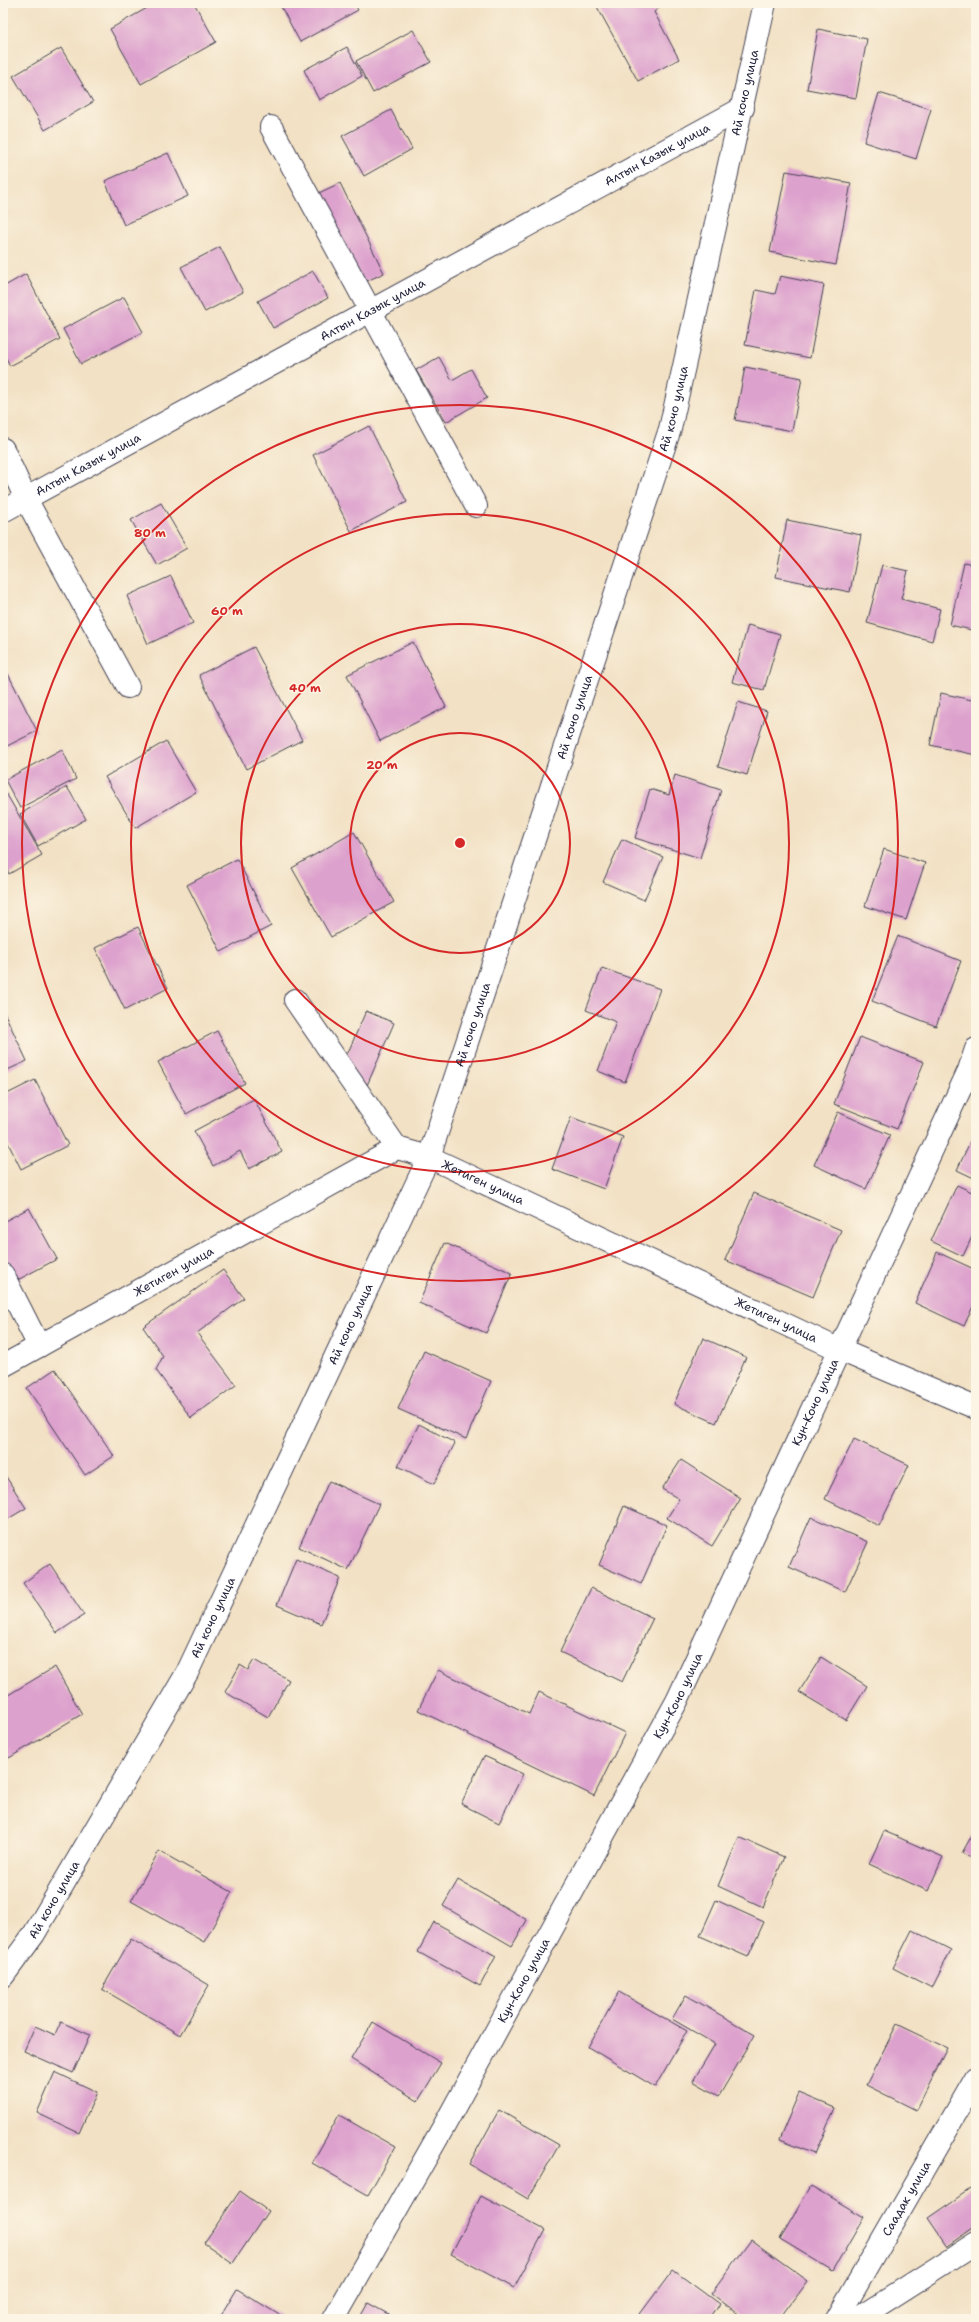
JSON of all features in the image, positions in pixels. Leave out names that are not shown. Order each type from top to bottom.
[{"type":"street","name":"Ай кочо улица","points":[[3,1976],[34,1934],[187,1673],[429,1156],[670,429],[743,108],[765,3]]},
{"type":"street","name":"Алтын Казык улица","points":[[3,511],[370,313],[743,108]]},
{"type":"street","points":[[271,127],[370,313],[476,506]]},
{"type":"street","points":[[3,449],[26,499],[128,688]]},
{"type":"street","points":[[295,1000],[398,1148]]},
{"type":"street","name":"Кун-Кочо улица","points":[[334,2319],[444,2126],[677,1701],[969,1070],[976,1050]]},
{"type":"street","name":"Жетиген улица","points":[[3,1366],[398,1148],[429,1156],[840,1350],[976,1408]]},
{"type":"street","points":[[3,1275],[39,1346]]},
{"type":"street","name":"Саадак улица","points":[[837,2319],[976,2078]]},
{"type":"street","points":[[857,2319],[976,2243]]},
{"type":"building","points":[[156,3],[194,3],[216,42],[141,84],[110,29]]},
{"type":"building","points":[[279,3],[354,3],[358,10],[300,42]]},
{"type":"building","points":[[595,3],[664,3],[654,12],[679,59],[638,81]]},
{"type":"building","points":[[818,29],[867,39],[856,98],[807,89]]},
{"type":"building","points":[[413,30],[431,62],[373,93],[356,61]]},
{"type":"building","points":[[347,47],[362,76],[319,100],[304,70]]},
{"type":"building","points":[[61,48],[93,102],[45,130],[13,76]]},
{"type":"building","points":[[879,93],[931,109],[916,159],[864,142]]},
{"type":"building","points":[[391,110],[412,149],[364,176],[342,136]]},
{"type":"building","points":[[168,153],[188,196],[124,225],[105,181]]},
{"type":"building","points":[[786,171],[851,183],[836,265],[770,252]]},
{"type":"building","points":[[340,183],[384,273],[354,287],[310,197]]},
{"type":"building","points":[[220,247],[243,292],[205,312],[181,267]]},
{"type":"building","points":[[313,271],[328,298],[273,328],[258,301]]},
{"type":"building","points":[[26,274],[60,339],[10,366],[3,352],[3,287]]},
{"type":"building","points":[[780,276],[824,285],[810,358],[745,345],[756,290],[775,294]]},
{"type":"building","points":[[124,297],[143,332],[81,364],[63,329]]},
{"type":"building","points":[[439,357],[452,380],[471,369],[487,398],[446,422],[416,370]]},
{"type":"building","points":[[745,367],[802,378],[792,431],[735,420]]},
{"type":"building","points":[[369,426],[407,502],[351,531],[313,455]]},
{"type":"building","points":[[161,503],[187,548],[157,565],[131,520]]},
{"type":"building","points":[[787,520],[861,535],[850,592],[776,577]]},
{"type":"building","points":[[964,563],[976,566],[976,631],[950,625]]},
{"type":"building","points":[[882,565],[908,571],[901,599],[940,609],[932,641],[867,623]]},
{"type":"building","points":[[171,576],[193,623],[148,644],[127,596]]},
{"type":"building","points":[[748,625],[780,634],[764,690],[732,682]]},
{"type":"building","points":[[413,642],[446,707],[380,741],[347,675]]},
{"type":"building","points":[[254,647],[302,740],[246,769],[199,675]]},
{"type":"building","points":[[3,664],[37,731],[3,748]]},
{"type":"building","points":[[941,693],[976,701],[976,755],[930,745]]},
{"type":"building","points":[[738,702],[767,711],[747,775],[718,766]]},
{"type":"building","points":[[166,741],[196,792],[135,828],[105,777]]},
{"type":"building","points":[[62,749],[76,779],[20,808],[5,780]]},
{"type":"building","points":[[675,775],[721,790],[700,858],[635,838],[650,789],[669,795]]},
{"type":"building","points":[[67,787],[86,819],[38,846],[20,814]]},
{"type":"building","points":[[3,788],[42,855],[9,874],[3,862]]},
{"type":"building","points":[[354,832],[394,902],[331,937],[292,868]]},
{"type":"building","points":[[622,839],[663,857],[644,900],[603,882]]},
{"type":"building","points":[[884,849],[925,863],[906,920],[865,906]]},
{"type":"building","points":[[237,859],[271,926],[221,952],[187,885]]},
{"type":"building","points":[[138,927],[168,988],[125,1010],[95,948]]},
{"type":"building","points":[[898,936],[961,961],[936,1026],[872,1001]]},
{"type":"building","points":[[602,968],[660,989],[625,1082],[598,1071],[616,1022],[586,1010]]},
{"type":"building","points":[[3,1010],[27,1061],[3,1072]]},
{"type":"building","points":[[366,1011],[394,1023],[365,1090],[337,1078]]},
{"type":"building","points":[[217,1031],[245,1083],[186,1114],[158,1062]]},
{"type":"building","points":[[860,1037],[924,1062],[897,1129],[834,1104]]},
{"type":"building","points":[[35,1080],[68,1145],[21,1169],[3,1133],[3,1096]]},
{"type":"building","points":[[254,1099],[282,1152],[249,1169],[240,1151],[213,1166],[194,1131]]},
{"type":"building","points":[[838,1112],[890,1135],[866,1189],[814,1165]]},
{"type":"building","points":[[571,1117],[623,1137],[604,1189],[552,1169]]},
{"type":"building","points":[[976,1129],[976,1179],[957,1170]]},
{"type":"building","points":[[957,1185],[976,1194],[976,1228],[963,1256],[931,1241]]},
{"type":"building","points":[[754,1193],[841,1230],[813,1297],[725,1260]]},
{"type":"building","points":[[29,1208],[57,1259],[10,1284],[3,1271],[3,1222]]},
{"type":"building","points":[[445,1243],[512,1273],[486,1333],[419,1303]]},
{"type":"building","points":[[937,1252],[976,1270],[976,1300],[964,1326],[915,1303]]},
{"type":"building","points":[[223,1270],[244,1298],[197,1333],[236,1385],[191,1418],[156,1370],[163,1356],[143,1327]]},
{"type":"building","points":[[703,1338],[746,1357],[716,1423],[674,1404]]},
{"type":"building","points":[[424,1351],[491,1381],[466,1439],[398,1409]]},
{"type":"building","points":[[55,1369],[114,1456],[85,1475],[27,1388]]},
{"type":"building","points":[[419,1424],[455,1443],[434,1484],[398,1466]]},
{"type":"building","points":[[854,1439],[909,1465],[879,1526],[825,1499]]},
{"type":"building","points":[[681,1460],[741,1498],[712,1546],[667,1518],[679,1499],[662,1489]]},
{"type":"building","points":[[3,1472],[26,1508],[3,1522]]},
{"type":"building","points":[[329,1481],[379,1504],[348,1570],[299,1547]]},
{"type":"building","points":[[624,1506],[667,1525],[641,1584],[599,1565]]},
{"type":"building","points":[[811,1517],[868,1542],[845,1592],[789,1567]]},
{"type":"building","points":[[296,1559],[340,1578],[321,1624],[277,1605]]},
{"type":"building","points":[[50,1564],[84,1615],[57,1633],[23,1583]]},
{"type":"building","points":[[591,1588],[653,1618],[622,1682],[560,1652]]},
{"type":"building","points":[[821,1657],[867,1686],[846,1720],[799,1692]]},
{"type":"building","points":[[254,1660],[289,1680],[268,1717],[225,1692],[240,1665],[248,1670]]},
{"type":"building","points":[[55,1667],[82,1714],[9,1758],[3,1749],[3,1698]]},
{"type":"building","points":[[438,1670],[529,1714],[539,1692],[625,1733],[594,1796],[418,1710]]},
{"type":"building","points":[[484,1756],[523,1774],[499,1823],[461,1804]]},
{"type":"building","points":[[976,1828],[976,1861],[962,1853]]},
{"type":"building","points":[[884,1831],[943,1857],[928,1891],[869,1864]]},
{"type":"building","points":[[739,1837],[784,1857],[763,1907],[718,1886]]},
{"type":"building","points":[[159,1851],[232,1892],[204,1942],[131,1901]]},
{"type":"building","points":[[458,1880],[527,1920],[512,1946],[443,1906]]},
{"type":"building","points":[[716,1900],[764,1922],[748,1957],[700,1936]]},
{"type":"building","points":[[434,1922],[496,1956],[480,1986],[418,1952]]},
{"type":"building","points":[[912,1930],[951,1950],[932,1988],[893,1968]]},
{"type":"building","points":[[131,1939],[209,1985],[180,2035],[102,1989]]},
{"type":"building","points":[[619,1992],[687,2031],[655,2087],[588,2047]]},
{"type":"building","points":[[686,1995],[755,2035],[719,2096],[693,2081],[715,2044],[672,2019]]},
{"type":"building","points":[[61,2022],[90,2035],[73,2073],[24,2051],[35,2026],[55,2035]]},
{"type":"building","points":[[373,2022],[441,2063],[418,2101],[351,2059]]},
{"type":"building","points":[[897,2024],[947,2048],[916,2110],[866,2085]]},
{"type":"building","points":[[55,2072],[97,2092],[79,2133],[37,2113]]},
{"type":"building","points":[[799,2093],[835,2108],[815,2154],[779,2140]]},
{"type":"building","points":[[499,2110],[559,2145],[528,2199],[469,2164]]},
{"type":"building","points":[[339,2115],[395,2147],[368,2195],[312,2163]]},
{"type":"building","points":[[976,2185],[976,2226],[947,2246],[928,2218]]},
{"type":"building","points":[[811,2186],[864,2217],[833,2271],[780,2239]]},
{"type":"building","points":[[240,2191],[268,2211],[233,2263],[204,2243]]},
{"type":"building","points":[[481,2196],[545,2230],[514,2288],[451,2254]]},
{"type":"building","points":[[751,2240],[808,2281],[780,2319],[744,2319],[711,2294]]},
{"type":"building","points":[[673,2270],[719,2304],[708,2319],[646,2319],[640,2314]]},
{"type":"building","points":[[237,2289],[281,2316],[279,2319],[219,2319]]},
{"type":"building","points":[[368,2303],[397,2319],[359,2319]]}]
